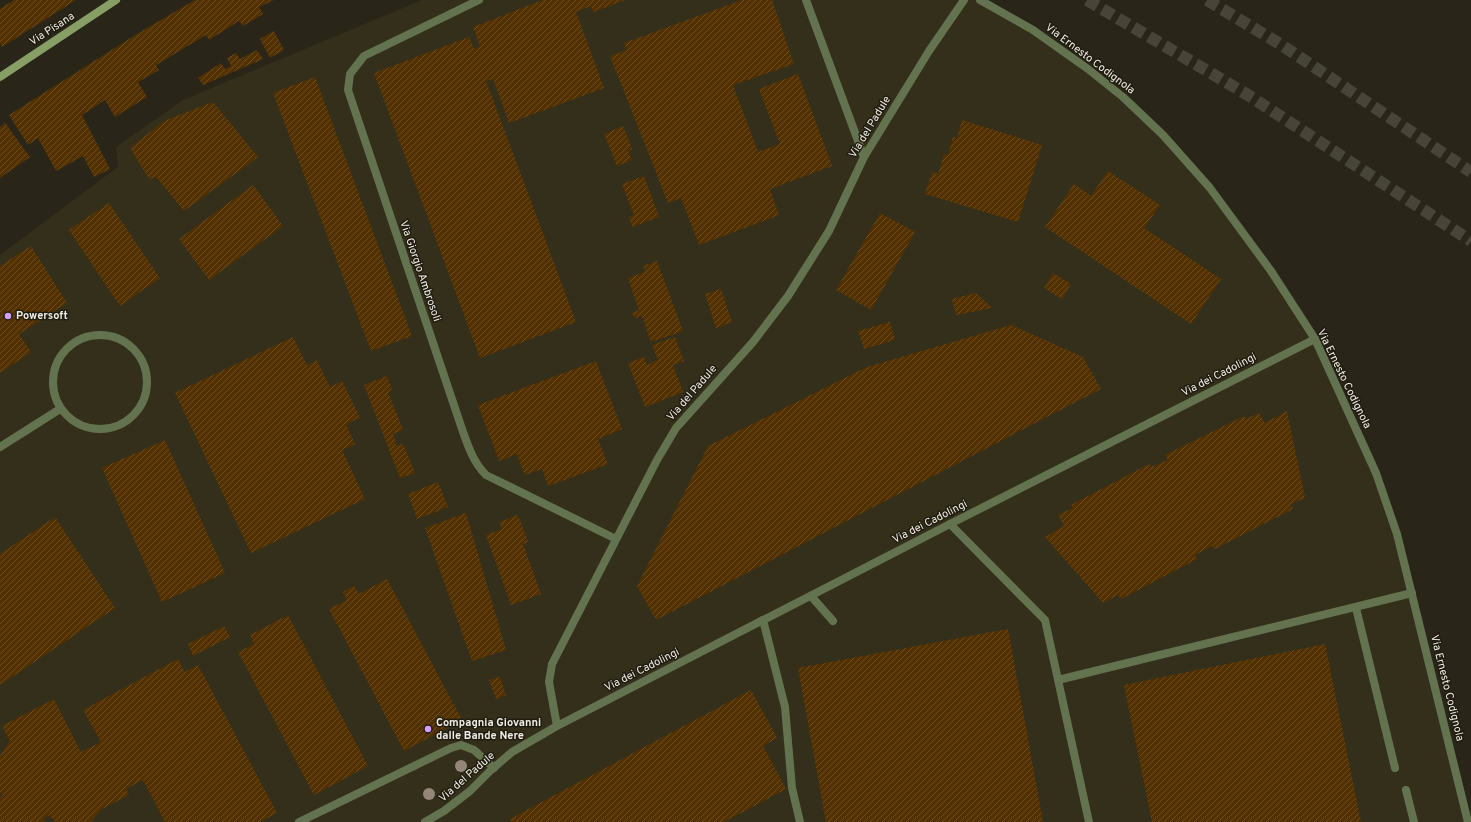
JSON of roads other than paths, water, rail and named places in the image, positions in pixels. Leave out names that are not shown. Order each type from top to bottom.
[{"type":"main road","name":"Via Pisana","points":[[0,77],[116,0]]},
{"type":"street","name":"Via Giorgio Ambrosoli","points":[[479,0],[364,56],[350,74],[348,90],[462,429],[476,464],[486,475],[616,539]]},
{"type":"street","points":[[806,0],[864,157]]},
{"type":"street","name":"Via del Padule","points":[[425,822],[444,811],[470,791],[512,752],[556,726],[549,682],[552,664],[616,539],[676,428],[752,342],[788,296],[828,231],[864,157],[929,51],[964,0]]},
{"type":"street","name":"Via Ernesto Codignola","points":[[980,0],[1033,30],[1088,69],[1123,97],[1163,135],[1210,188],[1271,271],[1315,339],[1376,472],[1397,534],[1468,822]]},
{"type":"street","points":[[90,336],[109,336],[130,345],[139,355],[146,371],[147,382],[145,396],[139,409],[124,423],[102,430],[88,428],[77,424],[60,409],[53,394],[53,371],[59,358],[70,345],[90,336]]},
{"type":"street","name":"Via dei Cadolingi","points":[[556,726],[1315,339]]},
{"type":"street","points":[[0,447],[60,409]]},
{"type":"street","points":[[950,524],[1046,620],[1089,822]]},
{"type":"street","points":[[1058,680],[1356,608],[1412,593]]},
{"type":"street","points":[[811,596],[833,621]]},
{"type":"street","points":[[1356,608],[1395,768]]},
{"type":"street","points":[[763,620],[785,707],[792,788],[800,822]]},
{"type":"street","points":[[299,822],[461,745],[474,750],[494,768]]},
{"type":"street","points":[[1406,790],[1414,822]]},
{"type":"tunnel","points":[[1087,0],[1248,95],[1471,241]]},
{"type":"tunnel","points":[[1207,0],[1280,44],[1471,172]]},
{"type":"place","name":"Powersoft","points":[[8,316]]},
{"type":"place","name":"Compagnia Giovanni dalle Bande Nere","points":[[428,729]]}]
